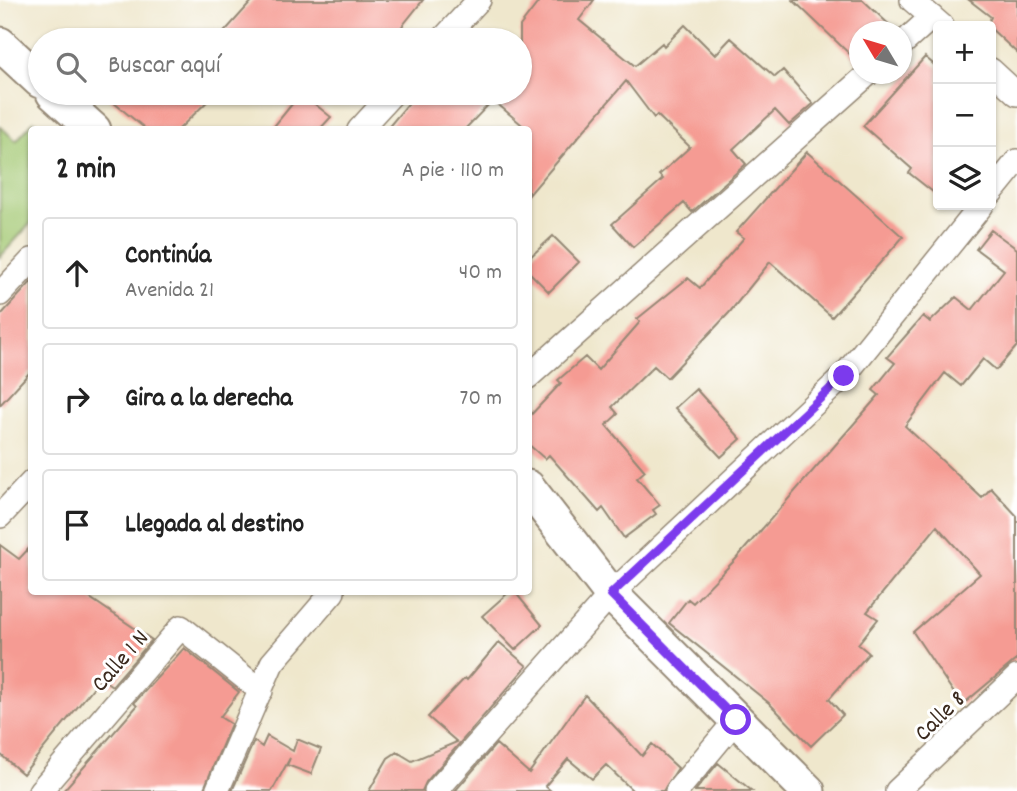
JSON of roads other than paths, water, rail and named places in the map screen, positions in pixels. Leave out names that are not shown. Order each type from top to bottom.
[{"type":"main road","points":[[0,44],[28,70]]},
{"type":"main road","points":[[66,105],[90,126]]},
{"type":"main road","points":[[532,492],[611,594],[808,791]]},
{"type":"street","points":[[453,28],[479,0]]},
{"type":"street","points":[[912,0],[936,21]]},
{"type":"street","points":[[912,37],[933,24]]},
{"type":"street","points":[[996,75],[1017,94]]},
{"type":"street","points":[[532,373],[857,84]]},
{"type":"street","points":[[363,126],[382,105]]},
{"type":"street","points":[[996,187],[1017,161]]},
{"type":"street","points":[[436,791],[611,594],[844,376],[978,210]]},
{"type":"street","points":[[0,294],[28,264]]},
{"type":"street","points":[[0,516],[28,486]]},
{"type":"street","points":[[217,791],[272,663],[330,595]]},
{"type":"street","name":"Calle 1 N","points":[[40,791],[181,627],[261,691]]},
{"type":"street","name":"Calle 8","points":[[897,791],[1017,677]]},
{"type":"street","points":[[677,791],[736,720]]}]
